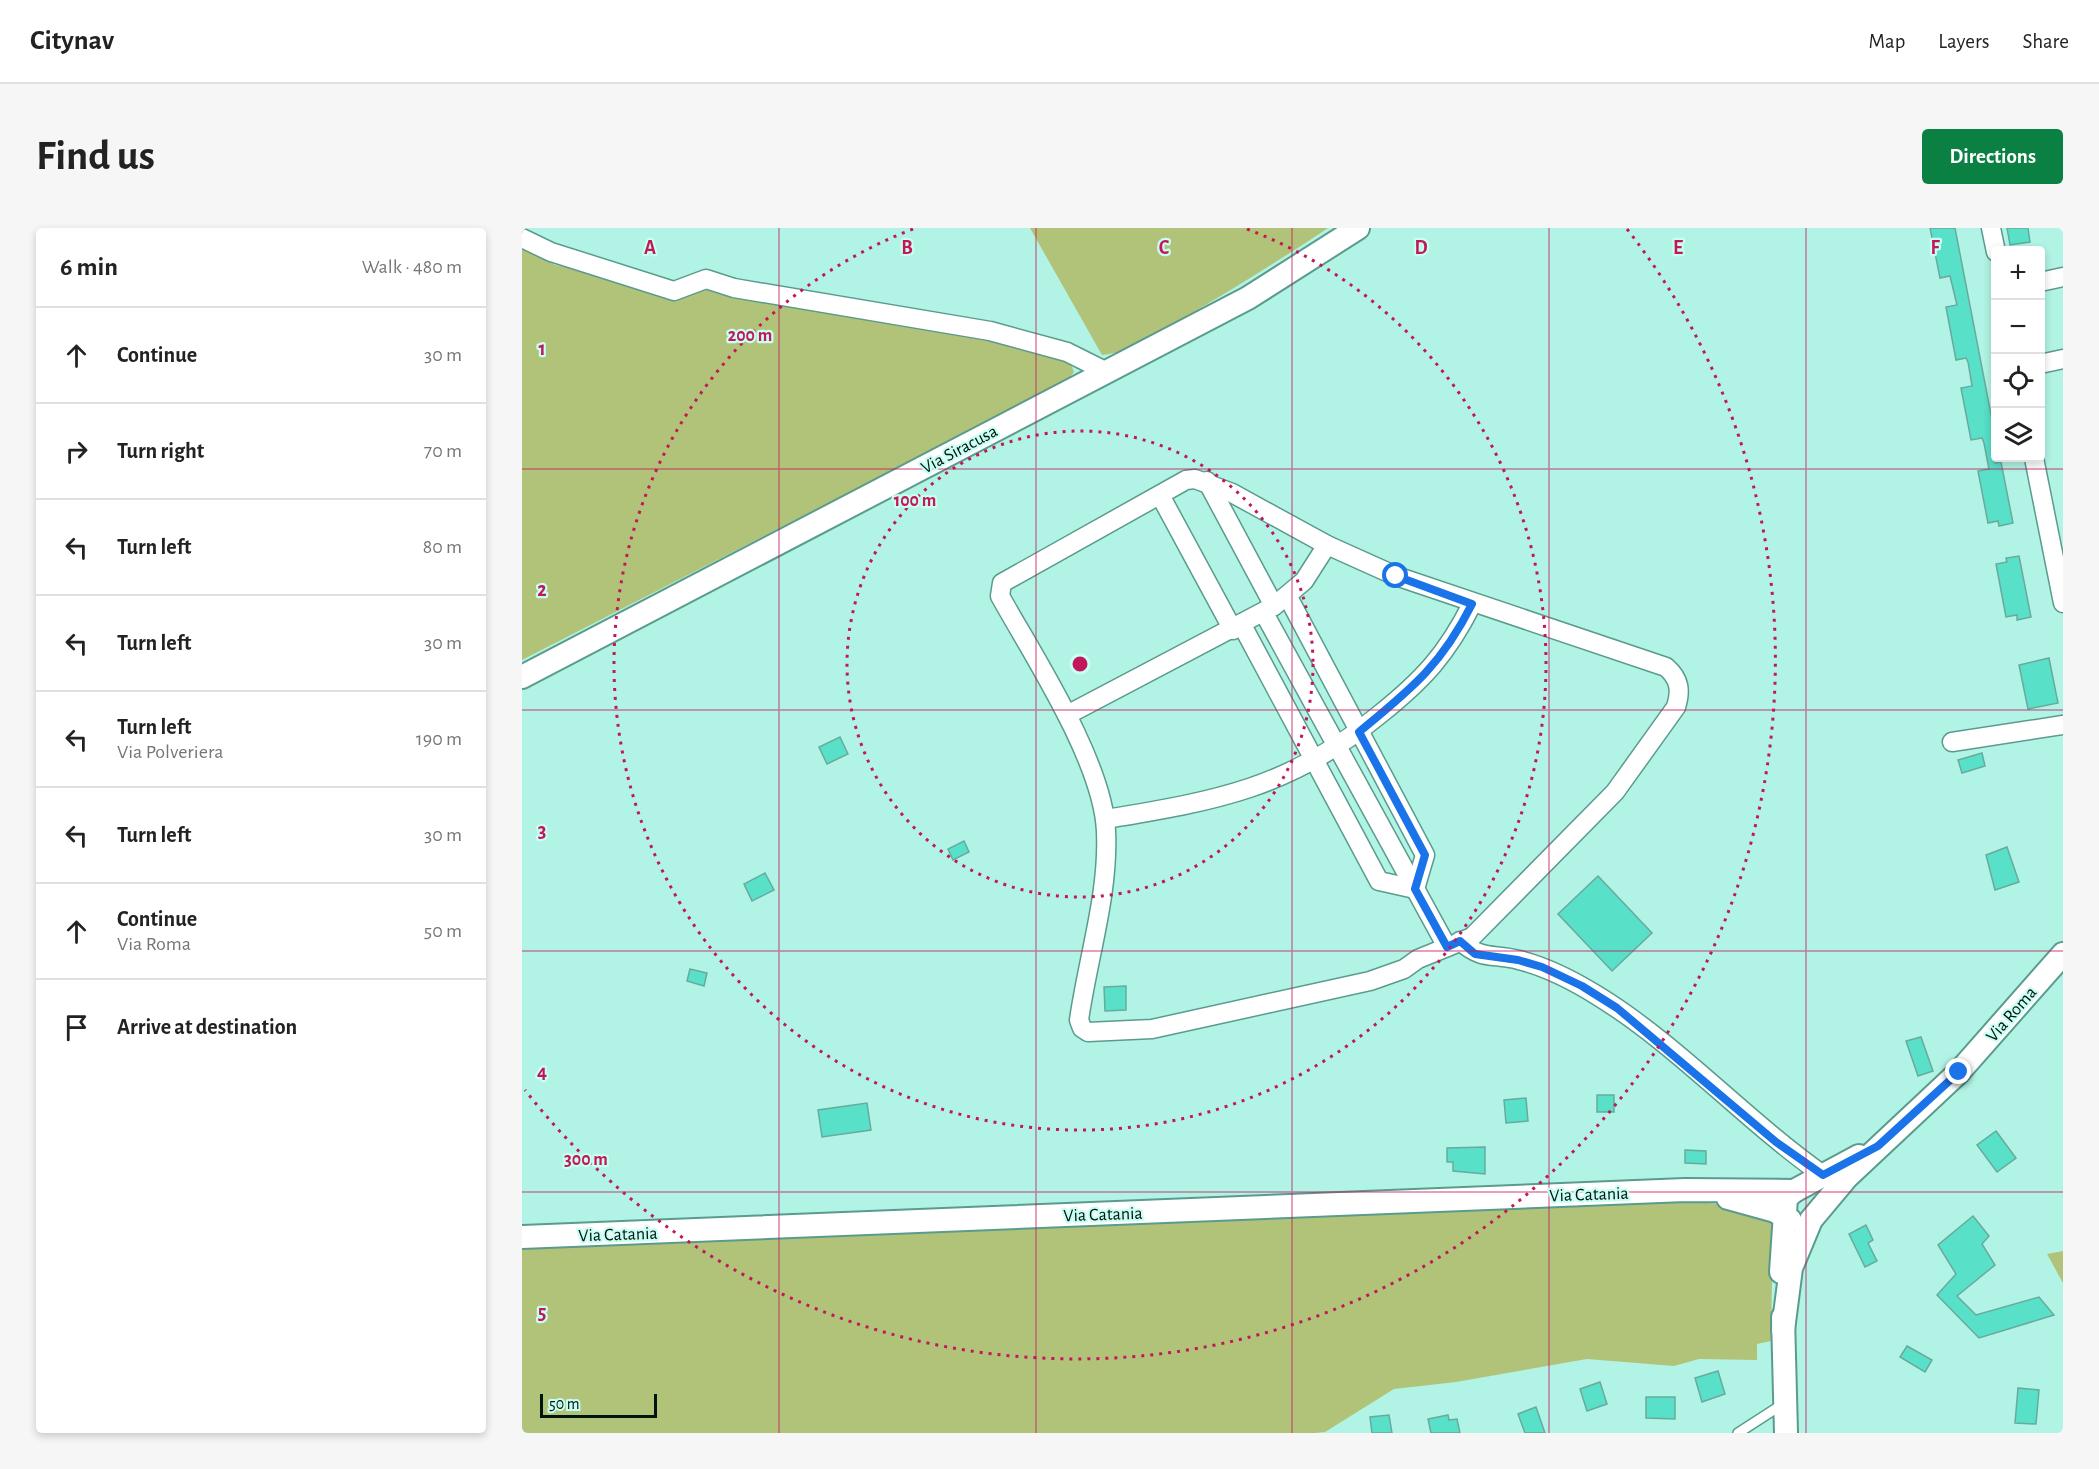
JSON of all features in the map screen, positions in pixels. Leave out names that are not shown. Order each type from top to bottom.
[{"type":"street","name":"Via Siracusa","points":[[522,677],[1248,298],[1358,228]]},
{"type":"street","points":[[1991,228],[1994,246]]},
{"type":"street","points":[[522,238],[551,252],[674,291],[706,279],[734,288],[990,331],[1067,352],[1107,372]]},
{"type":"street","points":[[2045,281],[2063,277]]},
{"type":"street","points":[[2045,363],[2063,359]]},
{"type":"street","points":[[2035,462],[2063,603]]},
{"type":"street","points":[[1186,480],[1207,481],[1327,545],[1396,576],[1472,604],[1507,613],[1666,667],[1678,684],[1680,695],[1676,707],[1615,792],[1472,937],[1418,959],[1404,969],[1370,981],[1152,1029],[1088,1032],[1082,1028],[1079,1020],[1105,878],[1106,819],[1087,761],[1067,715],[1000,596],[1002,583],[1160,495],[1186,480]]},
{"type":"street","points":[[1207,481],[1275,606],[1339,747],[1415,889],[1453,944],[1475,954],[1518,960],[1542,967],[1582,986],[1617,1008],[1776,1142],[1823,1175]]},
{"type":"street","points":[[1160,495],[1315,761],[1379,881],[1415,889]]},
{"type":"street","points":[[1067,715],[1275,606],[1304,581],[1327,545]]},
{"type":"street","points":[[1106,819],[1173,809],[1232,795],[1315,761],[1339,747],[1425,676],[1458,631],[1472,604]]},
{"type":"street","points":[[1275,606],[1359,732],[1425,855],[1415,889]]},
{"type":"street","points":[[1952,742],[2063,725]]},
{"type":"street","name":"Via Roma","points":[[1878,1146],[1959,1072],[2063,954]]},
{"type":"street","points":[[1786,1433],[1781,1284],[1796,1209],[1823,1175],[1878,1146]]},
{"type":"street","points":[[1796,1209],[1831,1193],[1878,1146]]},
{"type":"street","name":"Via Catania","points":[[522,1237],[1685,1190],[1796,1209]]},
{"type":"lane","points":[[1738,1433],[1785,1403]]},
{"type":"green space","points":[[1030,228],[1328,228],[1148,339],[1126,350],[1102,355]]},
{"type":"green space","points":[[522,245],[534,250],[555,265],[987,336],[1069,359],[1074,372],[1068,380],[522,660]]},
{"type":"green space","points":[[1665,1202],[1732,1206],[1773,1220],[1771,1341],[1757,1344],[1757,1360],[1699,1359],[1674,1366],[1587,1359],[1456,1382],[1394,1389],[1325,1432],[1315,1433],[522,1433],[522,1247]]},
{"type":"green space","points":[[2063,1251],[2063,1283],[2047,1254]]},
{"type":"building","points":[[1930,228],[1955,228],[1991,414],[1991,462],[2001,462],[2013,523],[1999,526],[1998,521],[1988,523],[1978,471],[1989,469],[1984,443],[1982,438],[1971,440],[1961,388],[1972,386],[1968,362],[1966,358],[1956,360],[1946,307],[1957,305],[1950,276],[1940,278]]},
{"type":"building","points":[[2007,228],[2028,228],[2030,242],[2010,245]]},
{"type":"building","points":[[2019,556],[2031,617],[2017,620],[2017,615],[2006,617],[1996,564],[2007,562],[2006,558]]},
{"type":"building","points":[[2049,658],[2058,703],[2028,709],[2019,665]]},
{"type":"building","points":[[840,737],[848,754],[827,764],[819,747]]},
{"type":"building","points":[[1982,753],[1985,766],[1962,773],[1958,760]]},
{"type":"building","points":[[964,841],[969,852],[953,860],[948,849]]},
{"type":"building","points":[[2007,847],[2019,882],[1995,890],[1986,855]]},
{"type":"building","points":[[765,873],[774,890],[752,901],[744,884]]},
{"type":"building","points":[[1598,876],[1652,933],[1612,971],[1558,914]]},
{"type":"building","points":[[690,969],[707,973],[704,986],[687,981]]},
{"type":"building","points":[[1126,986],[1126,1010],[1105,1011],[1104,987]]},
{"type":"building","points":[[1921,1037],[1933,1071],[1918,1076],[1906,1041]]},
{"type":"building","points":[[1597,1095],[1614,1095],[1614,1112],[1597,1112]]},
{"type":"building","points":[[1526,1098],[1528,1121],[1506,1123],[1504,1100]]},
{"type":"building","points":[[867,1103],[871,1130],[822,1137],[818,1110]]},
{"type":"building","points":[[1996,1131],[2016,1158],[1997,1172],[1977,1145]]},
{"type":"building","points":[[1485,1147],[1485,1174],[1453,1171],[1453,1162],[1447,1162],[1447,1148]]},
{"type":"building","points":[[1685,1150],[1706,1151],[1706,1164],[1685,1163]]},
{"type":"building","points":[[1973,1216],[1989,1236],[1982,1244],[1995,1265],[1957,1296],[1976,1315],[2039,1297],[2054,1315],[1979,1338],[1937,1295],[1956,1274],[1938,1245]]},
{"type":"building","points":[[1866,1225],[1873,1240],[1868,1243],[1877,1261],[1865,1267],[1849,1234]]},
{"type":"building","points":[[1907,1346],[1932,1360],[1925,1372],[1900,1357]]},
{"type":"building","points":[[1718,1371],[1725,1394],[1702,1402],[1695,1378]]},
{"type":"building","points":[[1600,1382],[1607,1404],[1587,1411],[1580,1389]]},
{"type":"building","points":[[2018,1388],[2039,1390],[2036,1424],[2015,1423]]},
{"type":"building","points":[[1646,1397],[1675,1397],[1675,1419],[1646,1418]]},
{"type":"building","points":[[1536,1407],[1545,1433],[1525,1433],[1518,1414]]},
{"type":"building","points":[[1389,1415],[1392,1433],[1372,1433],[1370,1417]]},
{"type":"building","points":[[1448,1415],[1449,1420],[1457,1419],[1460,1433],[1431,1433],[1428,1419]]},
{"type":"route","points":[[1396,576],[1472,604],[1458,631],[1425,676],[1359,732],[1425,855],[1415,889],[1447,947],[1460,941],[1475,954],[1518,960],[1542,967],[1582,986],[1617,1008],[1655,1037],[1748,1115],[1776,1142],[1823,1175],[1878,1146],[1959,1072]]}]
